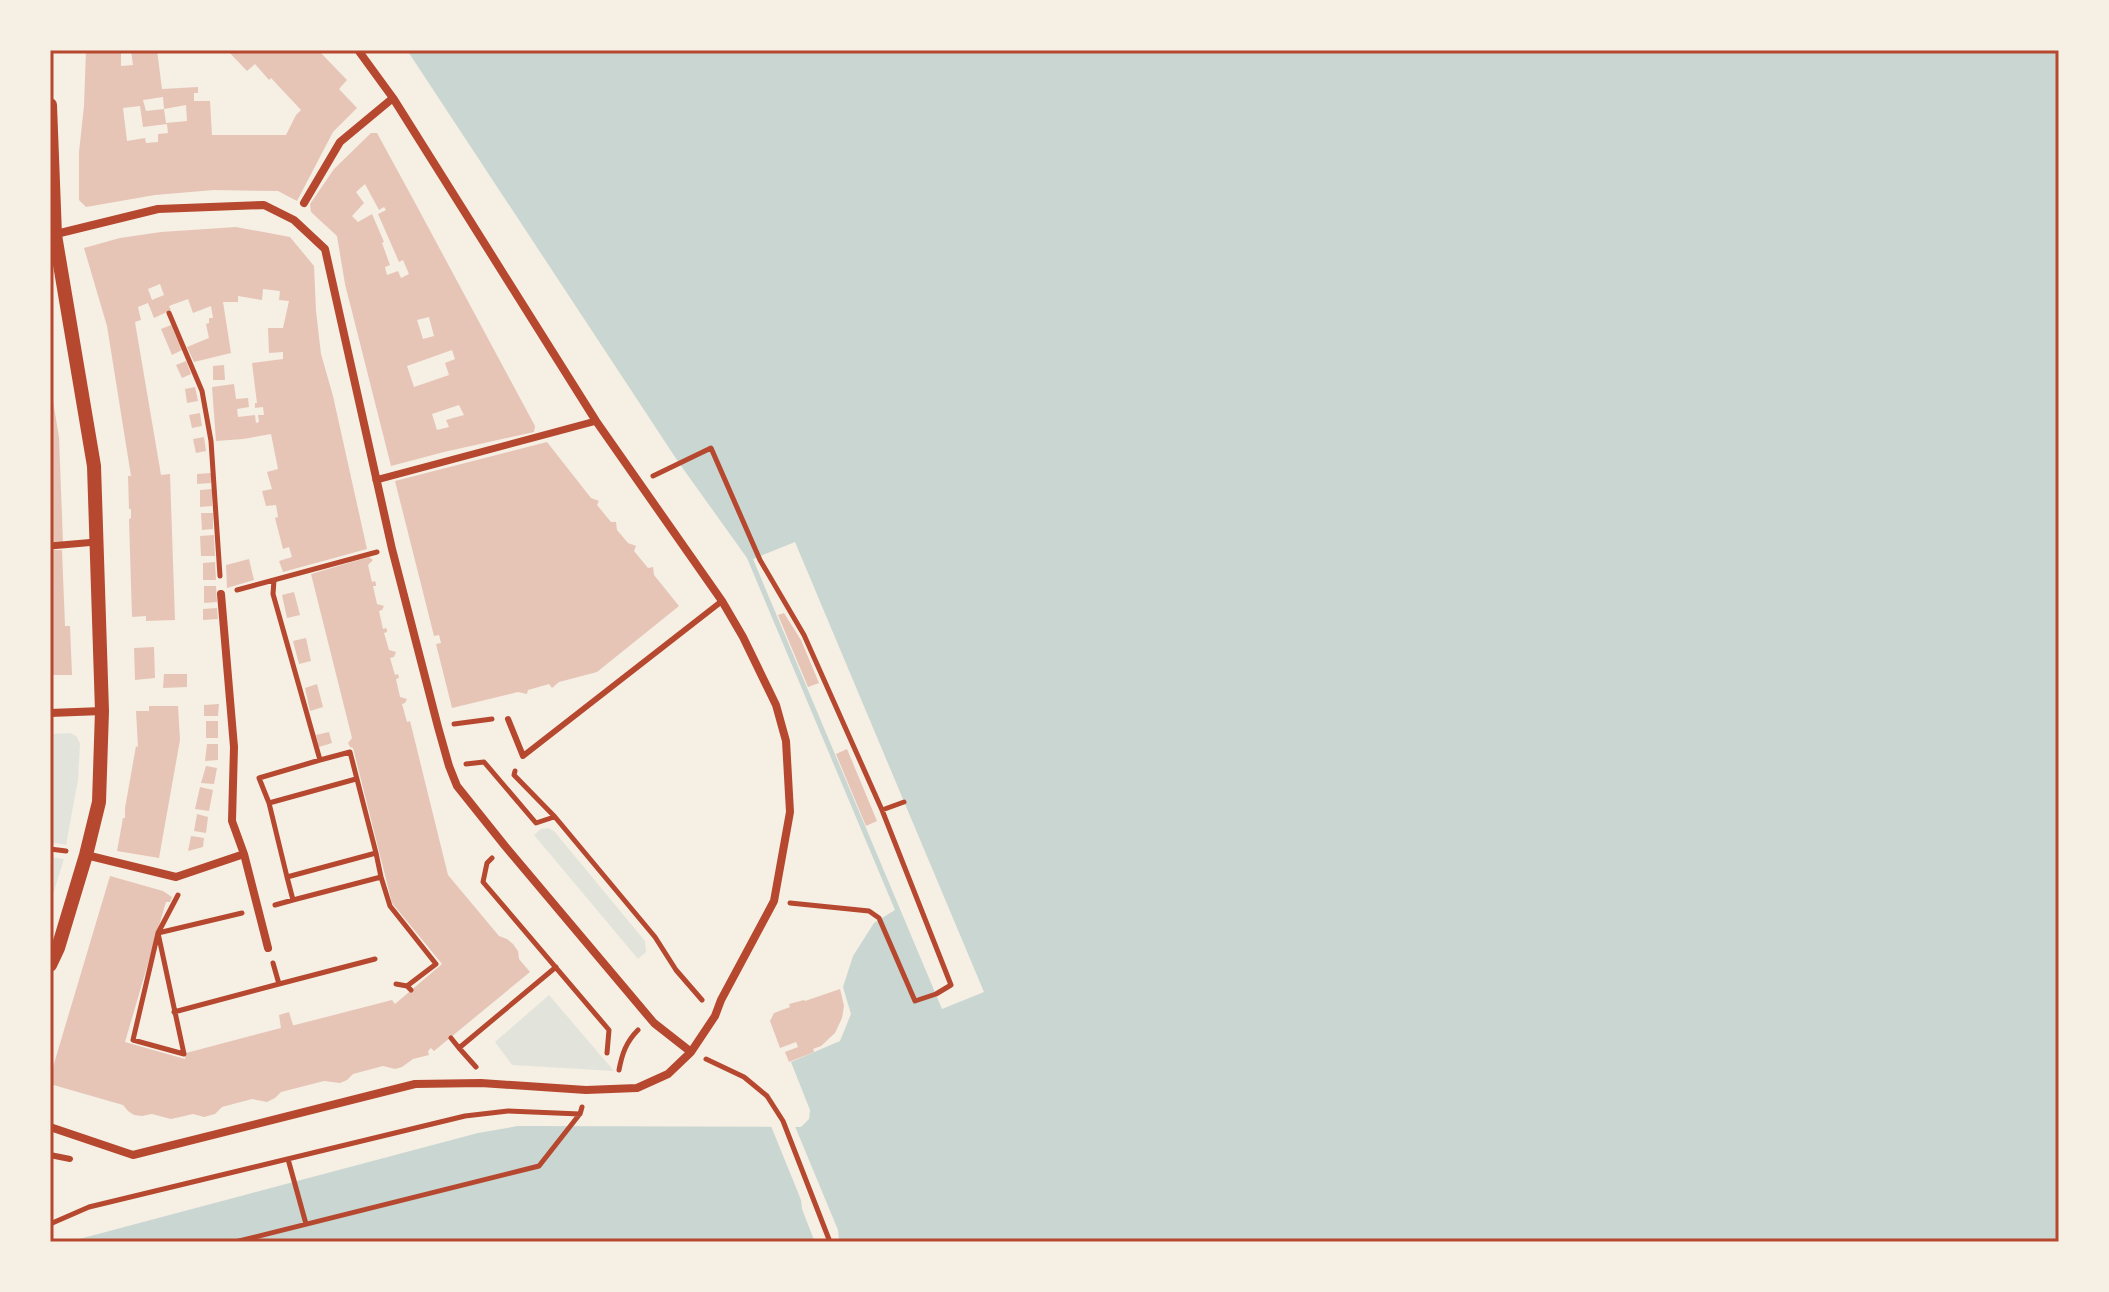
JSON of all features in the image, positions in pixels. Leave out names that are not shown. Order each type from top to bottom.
[{"type":"street","points":[[50,1127],[133,1155],[415,1084],[481,1083],[586,1090],[637,1088],[668,1074],[691,1052],[715,1016],[774,901],[790,812],[786,741],[762,672],[722,601],[596,421],[393,98],[358,50]]},
{"type":"street","points":[[304,203],[340,142],[393,98]]},
{"type":"street","points":[[50,105],[52,235],[94,466],[102,711],[99,802],[86,855],[50,965]]},
{"type":"street","points":[[52,235],[158,209],[264,205],[294,220],[325,249],[392,549],[449,766],[457,786],[651,1019],[691,1052]]},
{"type":"street","points":[[376,480],[596,421]]},
{"type":"street","points":[[50,546],[96,542]]},
{"type":"street","points":[[221,594],[234,747],[232,821],[244,854],[268,948]]},
{"type":"street","points":[[50,713],[102,711]]},
{"type":"street","points":[[86,855],[176,877],[244,854]]},
{"type":"lane","points":[[508,719],[523,756],[722,601]]},
{"type":"lane","points":[[50,1155],[70,1159]]},
{"type":"path","points":[[169,313],[202,391],[212,454],[221,594],[356,557]]},
{"type":"path","points":[[679,463],[711,448],[760,560],[804,635],[882,810],[951,985],[915,1001],[879,918],[869,911],[774,901]]},
{"type":"path","points":[[274,580],[273,594],[320,760]]},
{"type":"path","points":[[293,900],[269,803],[259,778],[350,752],[390,906],[436,964],[409,988],[396,984]]},
{"type":"path","points":[[523,756],[514,775],[555,817],[655,937],[684,980]]},
{"type":"path","points":[[449,766],[484,762],[536,823],[555,817]]},
{"type":"path","points":[[269,803],[356,779]]},
{"type":"path","points":[[882,810],[904,802]]},
{"type":"path","points":[[67,861],[71,838]]},
{"type":"path","points":[[505,846],[487,863],[483,882],[609,1030],[607,1053]]},
{"type":"path","points":[[287,877],[376,853]]},
{"type":"path","points":[[158,933],[184,1054],[133,1040],[158,933],[178,897],[176,877]]},
{"type":"path","points":[[158,933],[381,877]]},
{"type":"path","points":[[342,887],[344,895]]},
{"type":"path","points":[[268,948],[279,984]]},
{"type":"path","points":[[174,1012],[375,959]]},
{"type":"path","points":[[459,1048],[556,967]]},
{"type":"path","points":[[618,1075],[629,1039],[651,1019]]},
{"type":"path","points":[[451,1038],[478,1069],[481,1083]]},
{"type":"path","points":[[691,1052],[744,1077],[767,1096],[783,1121],[830,1242]]},
{"type":"path","points":[[235,1242],[539,1166],[580,1114],[586,1090]]},
{"type":"path","points":[[50,1224],[89,1207],[465,1116],[508,1111],[580,1114]]},
{"type":"path","points":[[288,1159],[306,1224]]},
{"type":"shaded area","points":[[407,50],[2059,50],[2059,1242],[68,1242],[478,1133],[518,1126],[801,1127],[809,1119],[810,1110],[791,1062],[840,1041],[851,1014],[843,987],[853,956],[874,923],[895,910],[747,558],[679,463]]},
{"type":"shaded area","points":[[70,733],[80,743],[78,780],[66,845],[50,842],[50,734]]},
{"type":"shaded area","points":[[548,828],[554,831],[645,941],[646,952],[638,959],[534,835]]},
{"type":"shaded area","points":[[51,857],[64,859],[50,904]]},
{"type":"shaded area","points":[[549,995],[614,1071],[512,1065],[495,1042]]},
{"type":"pier","points":[[795,542],[984,992],[942,1009],[753,559]]},
{"type":"pier","points":[[794,1124],[839,1239],[847,1242],[814,1240],[771,1126]]},
{"type":"building","points":[[86,50],[121,50],[121,66],[133,65],[131,50],[157,50],[162,89],[198,87],[194,101],[210,101],[212,135],[286,135],[301,110],[255,64],[247,71],[227,50],[318,50],[347,80],[339,89],[357,108],[333,132],[297,201],[278,191],[214,190],[155,195],[86,207],[79,200],[79,152]],"holes":[[[163,97],[164,109],[146,111],[143,100]],[[186,105],[187,121],[166,123],[164,109]],[[140,106],[143,127],[167,124],[168,133],[158,134],[158,142],[146,143],[145,138],[127,141],[123,108]]]},
{"type":"building","points":[[371,133],[377,133],[535,426],[534,432],[391,466],[345,284],[337,236],[311,212],[310,204],[334,169]],"holes":[[[365,184],[379,210],[384,207],[386,210],[378,214],[399,262],[403,260],[409,274],[401,278],[398,271],[387,275],[385,267],[390,265],[372,214],[358,222],[352,216],[364,203],[356,192]],[[429,317],[434,336],[423,339],[417,320]],[[452,350],[455,359],[445,363],[449,375],[414,387],[407,366]],[[459,405],[464,415],[446,420],[449,427],[437,430],[432,414]]]},
{"type":"building","points":[[236,227],[290,237],[314,266],[321,354],[367,549],[283,572],[279,561],[292,557],[289,547],[283,549],[275,518],[278,517],[276,505],[266,506],[262,491],[272,489],[267,472],[278,469],[271,434],[216,441],[212,387],[234,384],[236,399],[248,398],[249,407],[237,409],[238,417],[255,415],[256,423],[259,422],[258,415],[264,415],[263,407],[255,408],[252,363],[283,359],[283,352],[269,353],[268,328],[283,328],[289,301],[279,300],[280,291],[263,289],[262,300],[238,296],[238,302],[223,302],[231,353],[194,362],[187,347],[209,338],[206,324],[209,318],[213,318],[211,306],[193,313],[188,299],[169,306],[171,310],[154,318],[148,303],[138,307],[141,320],[135,322],[161,475],[170,474],[175,620],[146,621],[146,616],[132,617],[128,476],[131,476],[107,326],[84,248],[120,238]],"holes":[[[160,284],[164,295],[152,300],[148,289]]]},
{"type":"building","points":[[171,325],[182,350],[172,355],[161,329]]},
{"type":"building","points":[[186,361],[191,374],[182,378],[176,365]]},
{"type":"building","points":[[224,365],[225,380],[213,380],[213,366]]},
{"type":"building","points":[[195,387],[198,401],[187,403],[185,389]]},
{"type":"building","points":[[50,396],[59,437],[63,543],[50,544]]},
{"type":"building","points":[[200,413],[202,426],[192,428],[189,415]]},
{"type":"building","points":[[204,437],[206,451],[196,453],[193,439]]},
{"type":"building","points":[[547,442],[591,498],[599,501],[597,505],[611,522],[616,522],[617,530],[628,543],[636,546],[634,551],[648,568],[653,567],[654,575],[679,606],[597,672],[559,682],[552,688],[549,684],[528,690],[527,694],[518,692],[452,708],[436,644],[441,643],[439,635],[434,636],[395,481]]},
{"type":"building","points":[[211,473],[211,483],[197,484],[197,474]]},
{"type":"building","points":[[212,489],[212,506],[200,507],[200,490]]},
{"type":"building","points":[[201,513],[213,513],[213,529],[202,530]]},
{"type":"building","points":[[214,535],[215,556],[201,556],[200,536]]},
{"type":"building","points":[[50,550],[62,550],[65,626],[70,626],[72,675],[50,675]]},
{"type":"building","points":[[369,557],[373,560],[368,565],[372,582],[376,584],[373,586],[377,604],[384,606],[379,611],[383,629],[387,630],[384,633],[389,650],[396,652],[390,658],[395,675],[398,674],[399,678],[396,679],[400,697],[407,699],[402,704],[407,722],[410,721],[448,875],[499,936],[513,944],[519,959],[530,972],[434,1051],[431,1048],[429,1055],[395,1069],[383,1066],[353,1074],[340,1083],[324,1081],[281,1092],[267,1102],[252,1099],[222,1107],[215,1114],[204,1117],[193,1114],[171,1119],[152,1114],[134,1115],[123,1105],[50,1084],[110,876],[163,891],[172,897],[170,902],[166,902],[125,1042],[185,1059],[186,1053],[281,1028],[279,1015],[289,1012],[295,1025],[392,1000],[395,1004],[442,964],[392,903],[353,748],[348,743],[352,738],[311,574]]},
{"type":"building","points":[[249,559],[254,580],[227,588],[226,565]]},
{"type":"building","points":[[215,562],[216,580],[203,580],[203,563]]},
{"type":"building","points":[[204,586],[216,586],[217,602],[204,603]]},
{"type":"building","points":[[294,592],[300,615],[287,618],[282,595]]},
{"type":"building","points":[[217,608],[218,619],[203,620],[203,609]]},
{"type":"building","points":[[784,613],[801,640],[819,683],[808,687],[778,615]]},
{"type":"building","points":[[306,638],[311,661],[299,664],[293,641]]},
{"type":"building","points":[[154,647],[155,678],[135,680],[134,648]]},
{"type":"building","points":[[164,674],[187,674],[187,687],[163,688]]},
{"type":"building","points":[[317,684],[323,707],[310,711],[305,688]]},
{"type":"building","points":[[219,704],[218,716],[204,716],[204,705]]},
{"type":"building","points":[[149,706],[178,706],[180,740],[159,858],[117,851],[138,747],[136,711],[149,711]]},
{"type":"building","points":[[206,721],[218,721],[218,738],[206,738]]},
{"type":"building","points":[[329,732],[332,743],[319,747],[316,735]]},
{"type":"building","points":[[207,744],[218,744],[218,760],[205,761]]},
{"type":"building","points":[[847,749],[877,821],[866,826],[836,754]]},
{"type":"building","points":[[206,766],[217,768],[214,784],[201,783]]},
{"type":"building","points":[[200,787],[213,790],[209,811],[195,809]]},
{"type":"building","points":[[197,814],[208,817],[206,833],[194,831]]},
{"type":"building","points":[[191,836],[204,838],[203,847],[188,851]]},
{"type":"building","points":[[840,989],[844,1006],[835,1033],[813,1049],[814,1052],[789,1062],[785,1052],[798,1047],[796,1042],[780,1048],[770,1021],[774,1013],[790,1007],[789,1004]]}]
